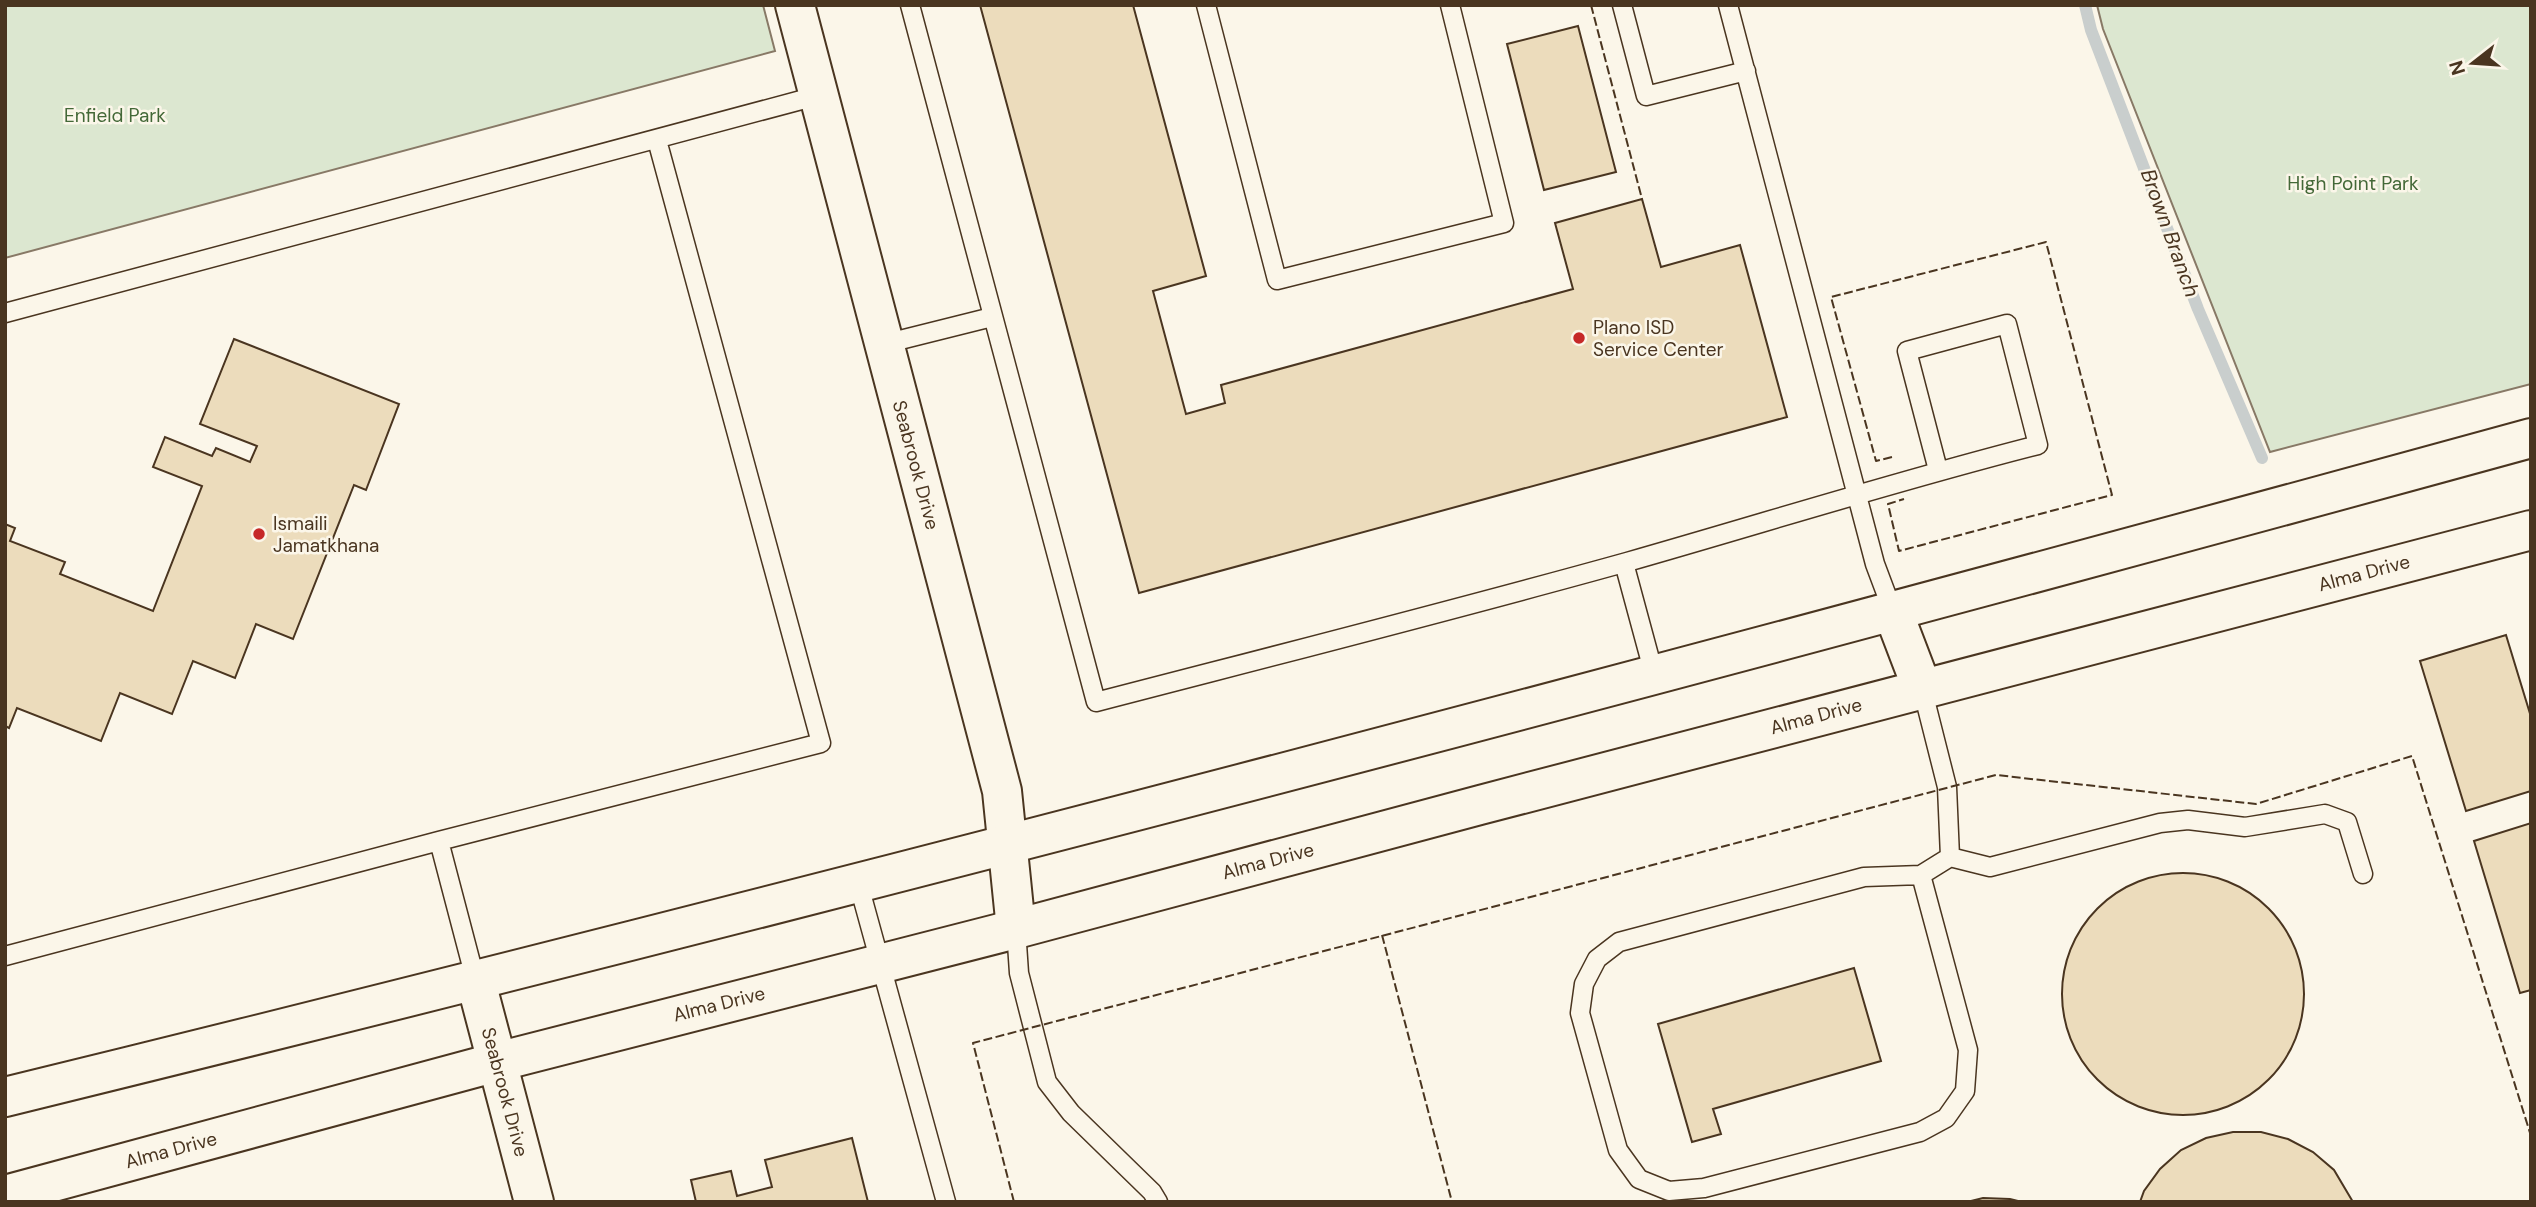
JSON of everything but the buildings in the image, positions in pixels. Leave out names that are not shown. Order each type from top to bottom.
[{"type":"main road","name":"Seabrook Drive","points":[[795,5],[994,757],[1002,791],[1016,929]]},
{"type":"main road","points":[[5,1097],[476,982],[1007,844],[1893,612],[2531,438]]},
{"type":"main road","name":"Alma Drive","points":[[5,1195],[497,1062],[1016,929],[1922,688],[2531,530]]},
{"type":"main road","points":[[1893,612],[1922,688]]},
{"type":"main road","name":"Seabrook Drive","points":[[476,982],[534,1202]]},
{"type":"lane","points":[[910,5],[1096,702],[1624,563],[1938,470],[2038,444],[2007,324],[1907,351],[1938,470]]},
{"type":"lane","points":[[1206,5],[1277,280],[1504,223],[1450,5]]},
{"type":"lane","points":[[1622,5],[1646,96],[1746,71]]},
{"type":"lane","points":[[1728,5],[1875,564],[1893,612]]},
{"type":"lane","points":[[5,313],[820,95]]},
{"type":"lane","points":[[5,956],[821,743],[657,140]]},
{"type":"lane","points":[[884,344],[992,317]]},
{"type":"lane","points":[[1624,563],[1654,674]]},
{"type":"lane","points":[[1922,688],[1947,787],[1950,857]]},
{"type":"lane","points":[[1921,875],[1968,1050],[1965,1090],[1946,1118],[1920,1132],[1704,1188],[1669,1191],[1639,1179],[1618,1150],[1580,1013],[1584,984],[1597,959],[1619,942],[1864,877],[1921,875],[1950,857],[1990,867],[2160,823],[2188,820],[2245,827],[2325,814],[2347,822],[2363,874]]},
{"type":"lane","points":[[439,841],[476,982]]},
{"type":"lane","points":[[858,882],[946,1202]]},
{"type":"lane","points":[[1016,929],[1019,973],[1047,1082],[1070,1113],[1152,1192],[1158,1202]]},
{"type":"green space","name":"Enfield Park","points":[[5,5],[763,5],[775,51],[5,258]]},
{"type":"green space","name":"High Point Park","points":[[2097,5],[2531,5],[2531,384],[2270,452],[2103,29]]},
{"type":"waterway","name":"Brown Branch","points":[[2085,5],[2091,30],[2198,309],[2262,458]]},
{"type":"fence","points":[[1591,5],[1642,199]]},
{"type":"fence","points":[[1892,457],[1876,461],[1831,297],[2046,242],[2112,495],[1899,551],[1888,504],[1904,499]]},
{"type":"fence","points":[[1014,1202],[973,1043],[1996,775],[2256,804],[2412,756],[2531,1136]]},
{"type":"fence","points":[[1382,935],[1452,1202]]},
{"type":"place","name":"Plano ISD Service Center","points":[[1579,338]]},
{"type":"place","name":"Ismaili Jamatkhana","points":[[259,534]]}]
